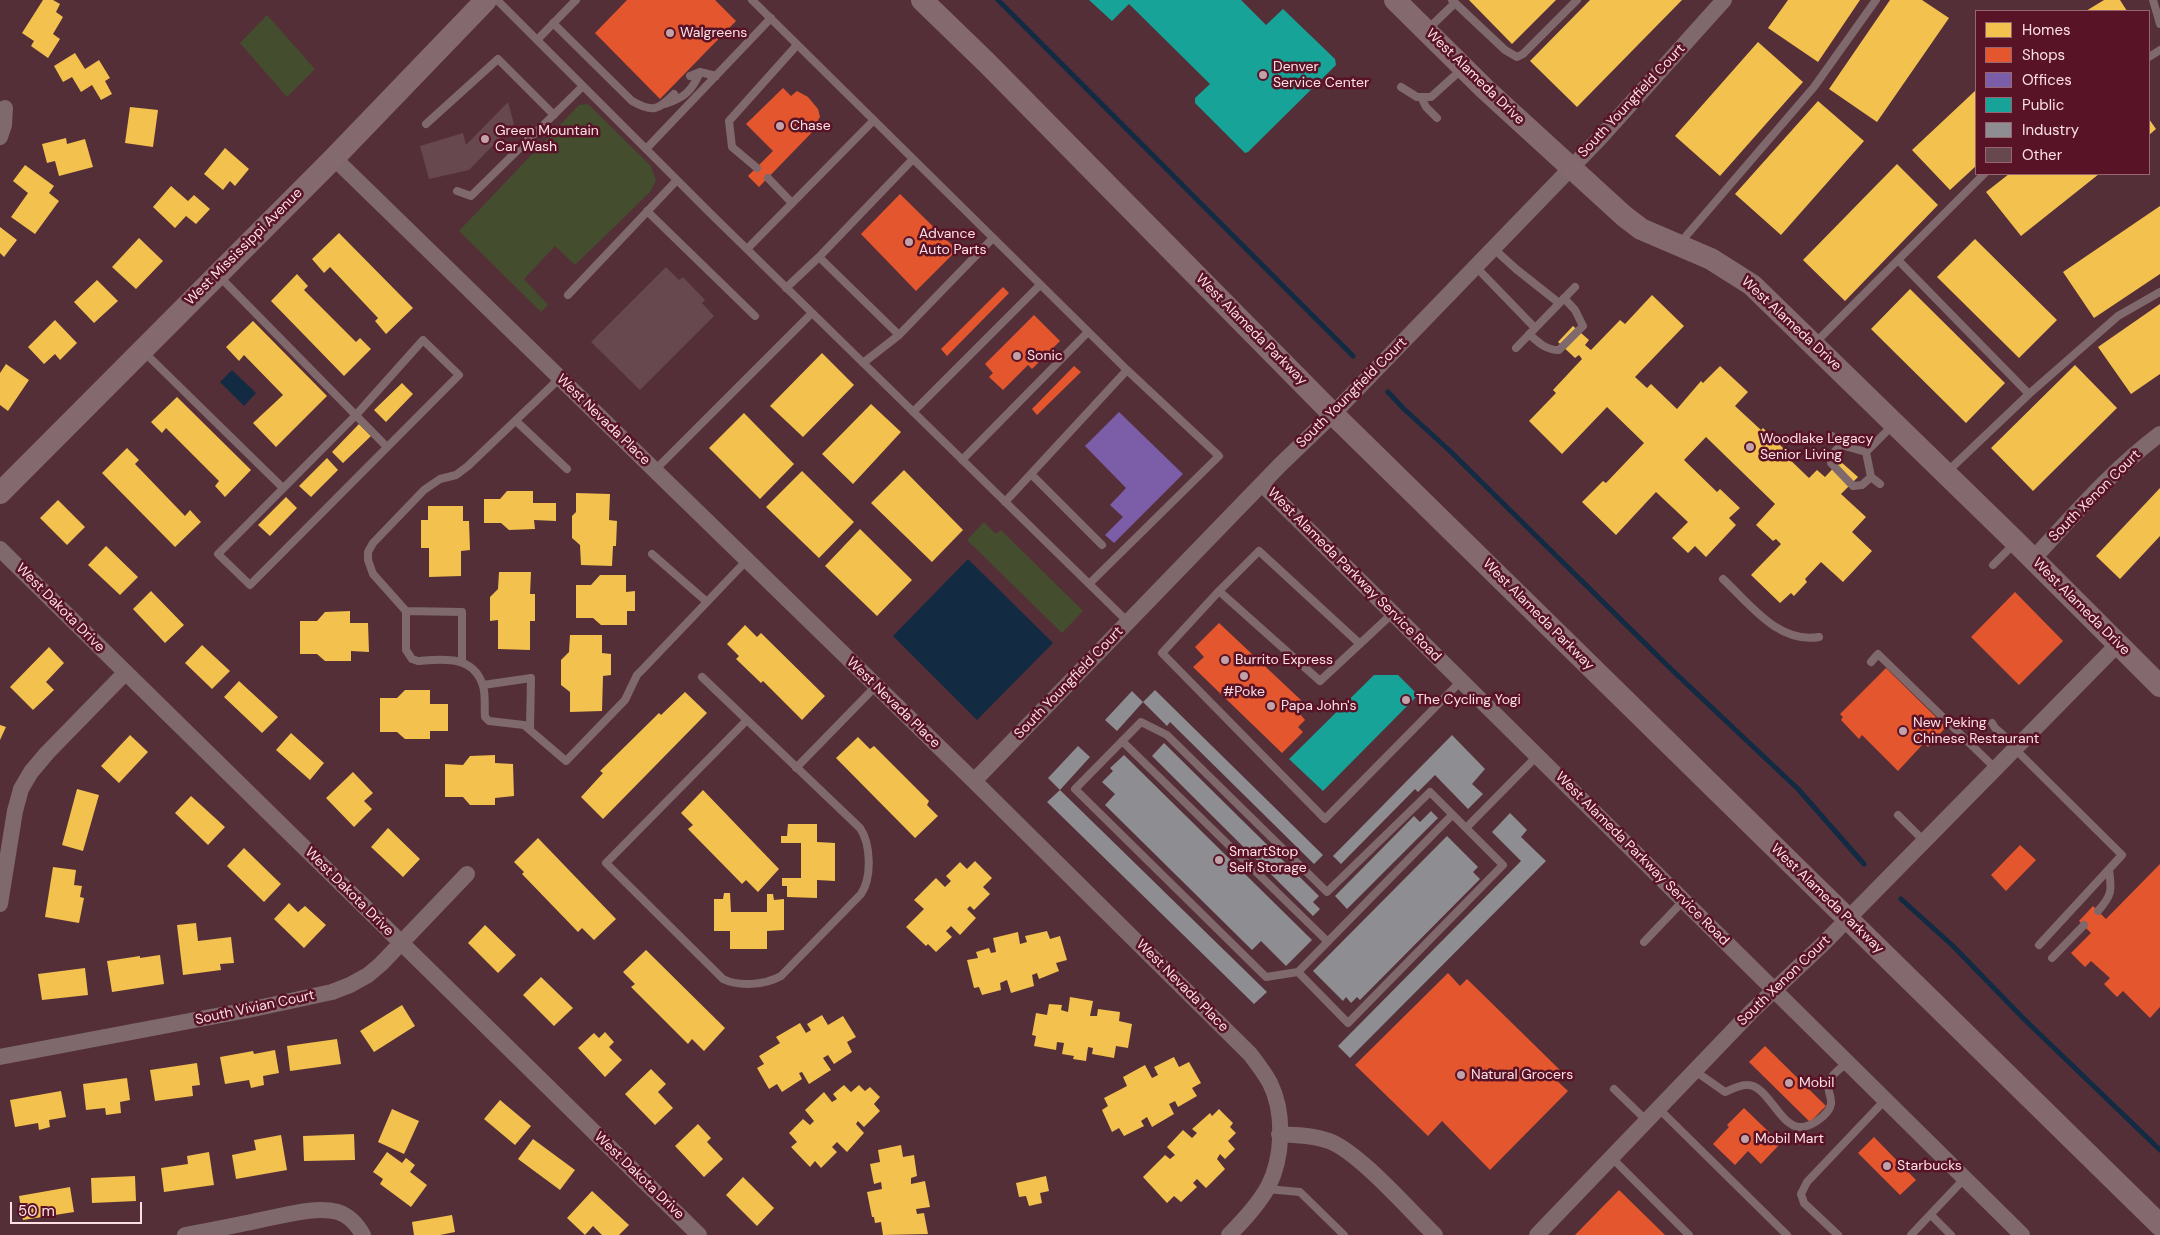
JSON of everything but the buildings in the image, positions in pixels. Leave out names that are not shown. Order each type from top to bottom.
[{"type":"street","name":"West Mississippi Avenue","points":[[0,493],[334,158],[486,0]]},
{"type":"street","name":"West Alameda Parkway","points":[[922,0],[994,70],[1333,414],[2160,1225]]},
{"type":"street","name":"West Alameda Drive","points":[[1395,0],[1570,168],[1641,229],[1718,263],[1752,285],[2016,542],[2160,686]]},
{"type":"street","name":"South Youngfield Court","points":[[974,781],[1600,138],[1718,2]]},
{"type":"street","points":[[0,137],[4,125],[5,108]]},
{"type":"street","name":"West Nevada Place","points":[[334,158],[974,781],[1250,1054],[1270,1084],[1278,1115],[1280,1134],[1278,1157],[1267,1189],[1257,1204],[1229,1235]]},
{"type":"street","name":"South Xenon Court","points":[[2033,559],[2087,500],[2160,434]]},
{"type":"street","name":"West Alameda Parkway Service Road","points":[[1262,484],[2022,1235]]},
{"type":"street","name":"West Dakota Drive","points":[[0,549],[699,1235]]},
{"type":"street","name":"South Xenon Court","points":[[1537,1235],[1774,989],[1825,942],[1846,918],[2118,644]]},
{"type":"street","points":[[0,904],[21,790],[31,772],[47,753],[126,673]]},
{"type":"street","name":"South Vivian Court","points":[[0,1057],[244,1011],[332,992],[350,985],[368,975],[467,874]]},
{"type":"street","points":[[1280,1134],[1328,1140],[1342,1148],[1365,1166],[1435,1235]]},
{"type":"street","points":[[185,1235],[301,1212],[322,1211],[337,1212],[348,1217],[358,1225],[363,1235]]},
{"type":"lane","points":[[497,0],[786,288],[1128,622]]},
{"type":"lane","points":[[537,40],[576,0]]},
{"type":"lane","points":[[752,0],[1088,332],[1219,456],[1089,584]]},
{"type":"lane","points":[[1426,31],[1453,2],[1505,50],[1517,57],[1523,54],[1577,0]]},
{"type":"lane","points":[[1678,246],[1814,88],[1876,0]]},
{"type":"lane","points":[[2153,0],[2160,24]]},
{"type":"lane","points":[[646,149],[771,18]]},
{"type":"lane","points":[[553,23],[632,100],[643,106],[654,109],[681,99],[696,83],[700,72]]},
{"type":"lane","points":[[756,168],[732,147],[729,121],[797,44]]},
{"type":"lane","points":[[426,124],[498,59],[554,115]]},
{"type":"lane","points":[[1421,98],[1436,95],[1464,68]]},
{"type":"lane","points":[[690,76],[700,72],[716,76]]},
{"type":"lane","points":[[457,191],[471,196],[583,86]]},
{"type":"lane","points":[[1401,87],[1421,98],[1426,107],[1437,118]]},
{"type":"lane","points":[[663,105],[674,94]]},
{"type":"lane","points":[[747,249],[874,120]]},
{"type":"lane","points":[[786,288],[819,257],[913,159]]},
{"type":"lane","points":[[1814,344],[1983,175]]},
{"type":"lane","points":[[768,178],[792,203]]},
{"type":"lane","points":[[568,295],[677,180]]},
{"type":"lane","points":[[647,212],[755,316]]},
{"type":"lane","points":[[863,363],[899,335],[993,238]]},
{"type":"lane","points":[[1493,248],[1516,269],[1575,310],[1583,326],[1559,350],[1552,350],[1542,346],[1529,334]]},
{"type":"lane","points":[[819,257],[899,335]]},
{"type":"lane","points":[[1898,260],[2029,394]]},
{"type":"lane","points":[[1476,267],[1535,328]]},
{"type":"lane","points":[[218,274],[387,447]]},
{"type":"lane","points":[[913,412],[1040,284]]},
{"type":"lane","points":[[1516,348],[1575,287]]},
{"type":"lane","points":[[1946,474],[2029,394],[2118,316],[2160,292]]},
{"type":"lane","points":[[655,470],[812,313]]},
{"type":"lane","points":[[962,460],[1088,332]]},
{"type":"lane","points":[[423,340],[459,375],[387,447],[250,585],[218,554],[356,415],[423,340]]},
{"type":"lane","points":[[142,350],[283,488]]},
{"type":"lane","points":[[1005,502],[1127,370]]},
{"type":"lane","points":[[560,378],[462,471],[456,475],[444,478],[424,490],[370,547],[368,560],[371,570],[406,611],[406,650],[412,660],[462,661],[474,671],[483,686],[485,717],[489,721],[518,723],[530,728],[566,761],[625,700],[637,676],[747,560]]},
{"type":"lane","points":[[516,421],[567,469]]},
{"type":"lane","points":[[1866,452],[1894,423]]},
{"type":"lane","points":[[1832,436],[1841,445],[1866,452]]},
{"type":"lane","points":[[1841,445],[1832,454],[1831,463],[1851,484],[1862,485],[1871,477]]},
{"type":"lane","points":[[1866,452],[1871,477],[1880,484]]},
{"type":"lane","points":[[1031,474],[1102,545]]},
{"type":"lane","points":[[1993,564],[2016,542]]},
{"type":"lane","points":[[1360,644],[1259,551],[1162,653],[1325,818],[1461,681]]},
{"type":"lane","points":[[652,554],[707,602]]},
{"type":"lane","points":[[1723,579],[1772,626],[1782,632],[1804,638],[1819,637]]},
{"type":"lane","points":[[1219,591],[1320,681],[1393,613]]},
{"type":"lane","points":[[406,611],[462,612],[462,661]]},
{"type":"lane","points":[[1871,662],[1878,654],[1995,768]]},
{"type":"lane","points":[[702,677],[747,720],[796,768],[863,832],[867,845],[866,883],[860,894],[781,976],[764,983],[737,983],[726,980],[606,863],[747,720]]},
{"type":"lane","points":[[483,686],[530,678],[530,728]]},
{"type":"lane","points":[[796,768],[876,686]]},
{"type":"lane","points":[[1298,972],[1348,1023],[1503,865],[1430,792],[1327,892],[1167,735],[1141,722],[1075,789],[1266,977],[1298,972],[1452,815]]},
{"type":"lane","points":[[1992,723],[2122,855],[2039,945]]},
{"type":"lane","points":[[1122,741],[1327,941]]},
{"type":"lane","points":[[1466,828],[1537,756]]},
{"type":"lane","points":[[1898,815],[1923,840]]},
{"type":"lane","points":[[2098,911],[2110,898],[2112,889],[2109,870]]},
{"type":"lane","points":[[1644,942],[1684,900]]},
{"type":"lane","points":[[2052,958],[2084,926]]},
{"type":"lane","points":[[1695,1071],[1725,1092],[1749,1084],[1757,1088],[1791,1124],[1801,1127],[1813,1123],[1828,1112],[1831,1103],[1828,1087],[1829,1080],[1848,1062]]},
{"type":"lane","points":[[1614,1090],[1647,1122]]},
{"type":"lane","points":[[1838,1235],[1804,1203],[1801,1194],[1807,1182],[1886,1100]]},
{"type":"lane","points":[[1658,1109],[1787,1235]]},
{"type":"lane","points":[[1612,1158],[1689,1235]]},
{"type":"lane","points":[[1911,1235],[1964,1179]]},
{"type":"lane","points":[[1267,1189],[1300,1192],[1344,1235]]},
{"type":"lane","points":[[1930,1214],[1951,1235]]},
{"type":"green space","points":[[267,15],[315,69],[287,97],[240,43]]},
{"type":"green space","points":[[588,104],[651,166],[656,181],[650,192],[575,265],[555,246],[524,279],[548,305],[541,312],[459,231],[579,105]]},
{"type":"green space","points":[[984,522],[996,534],[1001,530],[1083,611],[1062,633],[967,540]]},
{"type":"water","points":[[232,370],[256,393],[244,406],[220,382]]},
{"type":"water","points":[[968,559],[1053,643],[977,720],[893,636]]},
{"type":"waterway","points":[[998,0],[1353,356]]},
{"type":"waterway","points":[[1388,392],[1672,670],[1798,789],[1864,864]]},
{"type":"waterway","points":[[1901,899],[1953,946],[2024,1019],[2160,1150]]},
{"type":"place","name":"Walgreens","points":[[670,33]]},
{"type":"place","name":"Denver Service Center","points":[[1263,75]]},
{"type":"place","name":"Chase","points":[[780,126]]},
{"type":"place","name":"Green Mountain Car Wash","points":[[485,139]]},
{"type":"place","name":"Advance Auto Parts","points":[[909,242]]},
{"type":"place","name":"Sonic","points":[[1017,356]]},
{"type":"place","name":"Woodlake Legacy Senior Living","points":[[1750,447]]},
{"type":"place","name":"Burrito Express","points":[[1225,660]]},
{"type":"place","name":"#Poke","points":[[1244,676]]},
{"type":"place","name":"The Cycling Yogi","points":[[1406,700]]},
{"type":"place","name":"Papa John's","points":[[1271,706]]},
{"type":"place","name":"New Peking Chinese Restaurant","points":[[1903,731]]},
{"type":"place","name":"SmartStop Self Storage","points":[[1219,860]]},
{"type":"place","name":"Natural Grocers","points":[[1461,1075]]},
{"type":"place","name":"Mobil","points":[[1789,1083]]},
{"type":"place","name":"Mobil Mart","points":[[1745,1139]]},
{"type":"place","name":"Starbucks","points":[[1887,1166]]}]
